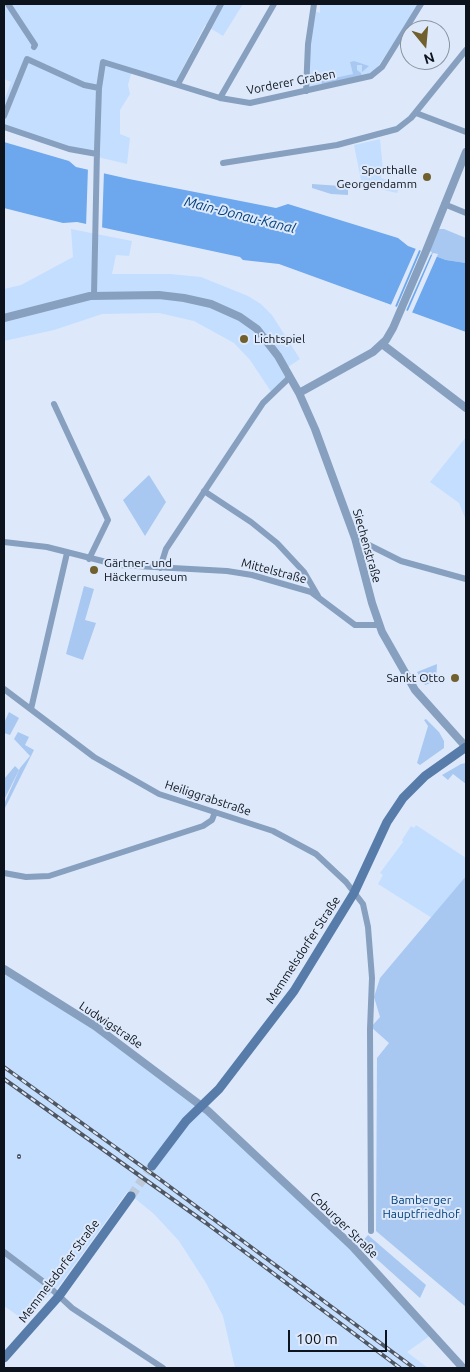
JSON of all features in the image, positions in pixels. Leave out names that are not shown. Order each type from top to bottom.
[{"type":"main road","name":"Memmelsdorfer Straße","points":[[152,1166],[186,1121],[218,1089],[294,991],[354,893],[387,822],[405,796],[425,776],[466,747]]},
{"type":"main road","name":"Memmelsdorfer Straße","points":[[4,1358],[59,1296],[131,1196]]},
{"type":"street","points":[[8,4],[35,45],[34,47]]},
{"type":"street","points":[[178,84],[220,4]]},
{"type":"street","points":[[220,98],[274,4]]},
{"type":"street","points":[[306,91],[308,44],[314,4]]},
{"type":"street","name":"Vorderer Graben","points":[[99,88],[103,62],[220,98],[250,103],[365,78],[376,73],[421,4]]},
{"type":"street","points":[[223,163],[357,141],[397,130],[416,113],[466,50]]},
{"type":"street","points":[[4,116],[27,59],[84,85],[99,88],[94,295]]},
{"type":"street","points":[[416,113],[466,132]]},
{"type":"street","points":[[4,127],[68,149],[97,154]]},
{"type":"street","points":[[299,393],[373,352],[382,344],[394,328],[435,232],[444,204],[466,152]]},
{"type":"street","points":[[444,204],[466,213]]},
{"type":"street","name":"Siechenstraße","points":[[4,318],[94,295],[158,295],[199,301],[240,317],[266,339],[299,393],[315,429],[355,538],[379,625],[416,690],[466,747]]},
{"type":"street","points":[[382,344],[466,408]]},
{"type":"street","points":[[160,568],[166,549],[263,403],[290,377]]},
{"type":"street","points":[[54,404],[108,520],[89,559]]},
{"type":"street","points":[[204,491],[251,522],[277,543],[304,572],[318,597]]},
{"type":"street","points":[[355,538],[401,562],[466,578]]},
{"type":"street","name":"Mittelstraße","points":[[4,542],[47,547],[118,565],[238,572],[290,584],[318,597],[355,625],[379,625]]},
{"type":"street","points":[[31,709],[67,553]]},
{"type":"street","name":"Heiliggrabstraße","points":[[4,689],[82,748],[118,771],[164,796],[273,832],[319,856],[363,904],[366,915],[371,966],[371,1231]]},
{"type":"street","points":[[4,875],[26,877],[49,876],[203,826],[212,820],[215,812]]},
{"type":"street","name":"Ludwigstraße","points":[[4,969],[101,1031],[202,1106]]},
{"type":"street","name":"Coburger Straße","points":[[202,1106],[352,1246],[463,1368]]},
{"type":"street","points":[[4,1252],[108,1333],[164,1368]]},
{"type":"shaded area","points":[[4,4],[243,4],[223,36],[205,25],[175,83],[132,70],[128,85],[130,94],[120,110],[120,134],[130,138],[127,164],[47,145],[4,130],[4,101],[11,82],[4,79]]},
{"type":"shaded area","points":[[320,4],[419,4],[408,20],[400,20],[400,33],[375,71],[362,77],[308,87],[309,46],[315,11],[320,13]]},
{"type":"shaded area","points":[[380,139],[383,170],[381,178],[401,184],[397,193],[362,185],[354,145]]},
{"type":"shaded area","points":[[71,229],[132,241],[129,256],[116,255],[112,274],[170,274],[201,277],[248,296],[261,304],[272,315],[300,359],[282,371],[288,379],[272,393],[250,360],[234,343],[194,321],[159,313],[102,314],[54,330],[4,341],[4,289],[21,285],[73,257]]},
{"type":"shaded area","points":[[466,437],[466,520],[459,503],[430,482]]},
{"type":"shaded area","points":[[416,825],[466,858],[466,876],[432,918],[378,884],[383,875],[380,873],[403,842],[402,840],[411,826],[414,828]]},
{"type":"shaded area","points":[[4,967],[106,1033],[208,1105],[305,1199],[434,1333],[407,1352],[428,1368],[235,1368],[223,1316],[206,1283],[179,1241],[154,1214],[127,1192],[59,1286],[24,1320],[4,1306]]},
{"type":"green space","points":[[354,61],[369,66],[362,72],[362,65],[357,65],[357,70],[361,73],[362,77],[322,85],[321,78],[330,79],[353,74],[350,62]]},
{"type":"green space","points":[[312,184],[348,188],[348,195],[331,194],[312,188]]},
{"type":"green space","points":[[433,229],[444,229],[466,238],[466,263],[446,260],[425,252]]},
{"type":"green space","points":[[149,475],[166,502],[145,536],[123,500]]},
{"type":"green space","points":[[84,586],[94,589],[85,620],[96,623],[83,660],[66,654]]},
{"type":"green space","points":[[437,664],[436,681],[425,685],[417,672]]},
{"type":"green space","points":[[9,712],[19,718],[10,735],[4,733],[4,723]]},
{"type":"green space","points":[[426,719],[439,732],[444,741],[444,748],[420,765],[417,763],[428,726],[424,720]]},
{"type":"green space","points":[[18,732],[29,737],[25,745],[34,750],[4,810],[4,804],[20,768],[30,756],[14,739]]},
{"type":"green space","points":[[466,763],[466,784],[453,774],[448,780],[442,775],[461,764]]},
{"type":"green space","points":[[15,766],[19,770],[4,800],[4,779]]},
{"type":"green space","name":"Bamberger Hauptfriedhof","points":[[466,876],[466,1307],[376,1231],[377,1058],[389,1043],[371,1027],[380,1017],[374,997],[380,978]]},
{"type":"green space","points":[[368,1235],[426,1285],[420,1298],[360,1244]]},
{"type":"water","name":"Main-Donau-Kanal","points":[[4,142],[69,161],[76,167],[129,179],[276,208],[288,204],[398,238],[408,246],[446,260],[466,263],[466,332],[279,264],[243,260],[240,257],[77,222],[63,223],[4,208]]},
{"type":"pier","points":[[88,167],[104,171],[102,230],[86,227]]},
{"type":"pier","points":[[417,246],[420,248],[394,309],[390,307]]},
{"type":"pier","points":[[422,248],[432,252],[405,313],[396,309]]},
{"type":"pier","points":[[433,253],[438,254],[411,315],[407,313]]},
{"type":"tunnel","points":[[131,1196],[152,1166]]},
{"type":"railway","points":[[4,1067],[158,1178],[414,1368]]},
{"type":"railway","points":[[4,1079],[206,1223],[400,1368]]},
{"type":"place","name":"Sporthalle Georgendamm","points":[[427,177]]},
{"type":"place","name":"Lichtspiel","points":[[244,339]]},
{"type":"place","name":"Gärtner- und Häckermuseum","points":[[94,570]]},
{"type":"place","name":"Sankt Otto","points":[[455,678]]}]
